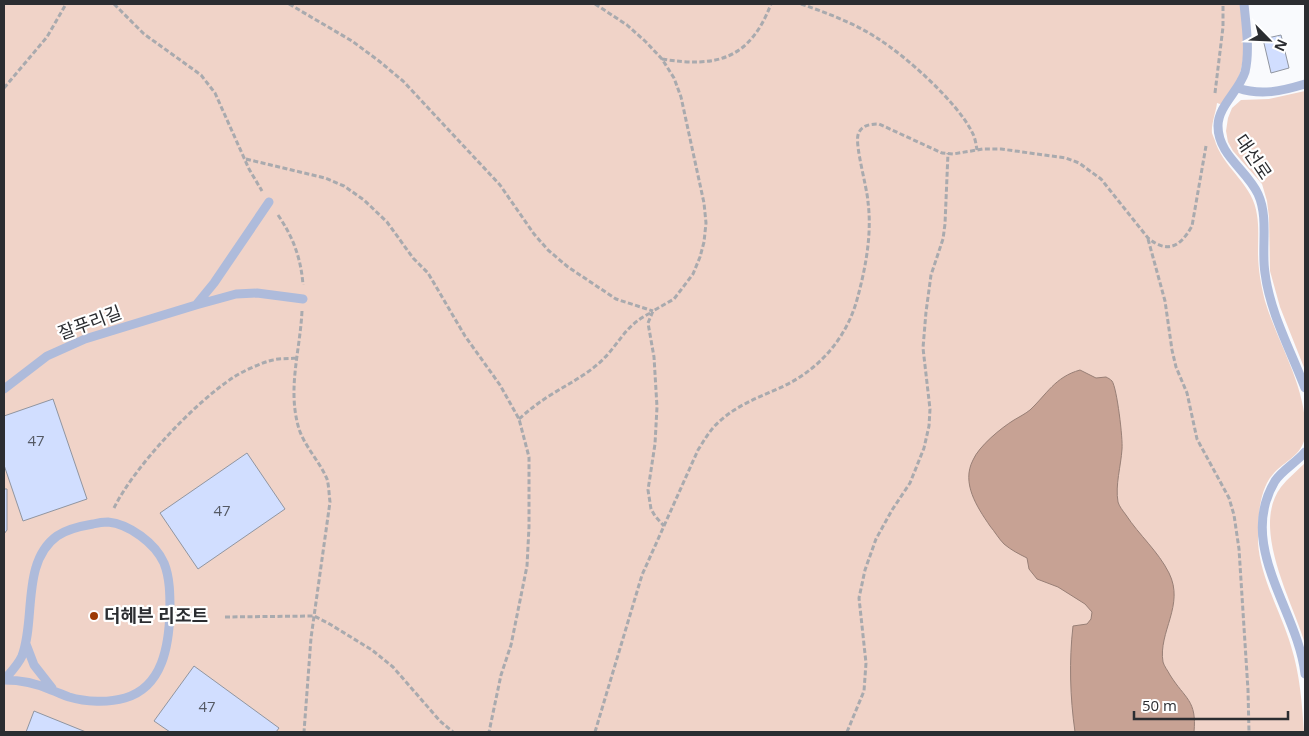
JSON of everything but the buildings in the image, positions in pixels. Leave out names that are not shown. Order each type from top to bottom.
[{"type":"lane","name":"대선로","points":[[1244,4],[1246,60],[1244,73],[1238,88],[1219,117],[1218,127],[1227,153],[1249,180],[1260,200],[1262,206],[1265,273],[1271,300],[1305,388]]},
{"type":"lane","points":[[1238,88],[1249,92],[1264,93],[1285,90],[1305,84]]},
{"type":"lane","points":[[196,305],[214,283],[269,202]]},
{"type":"lane","name":"잘푸리길","points":[[4,389],[47,356],[85,339],[196,305],[236,294],[257,293],[303,299]]},
{"type":"lane","points":[[1305,452],[1277,478],[1269,492],[1262,528],[1268,568],[1296,639],[1305,674]]},
{"type":"lane","points":[[108,522],[140,536],[156,550],[164,563],[168,578],[170,632],[167,650],[155,676],[138,692],[126,698],[90,700],[68,697],[27,682],[4,680],[21,658],[26,644],[35,570],[49,544],[58,535],[68,530],[108,522]]},
{"type":"lane","points":[[26,644],[34,665],[53,690]]},
{"type":"path","points":[[4,88],[47,37],[66,4]]},
{"type":"path","points":[[114,4],[144,34],[201,75],[215,92],[245,159],[269,202],[286,226],[297,249],[302,270],[303,299],[293,400],[300,431],[327,480],[330,502],[314,616],[304,732]]},
{"type":"path","points":[[289,4],[352,41],[403,82],[500,185],[534,234],[568,268],[616,299],[654,312]]},
{"type":"path","points":[[519,419],[535,405],[585,374],[599,363],[630,326],[640,318],[654,312],[674,299],[693,274],[700,257],[706,223],[697,169],[681,97],[674,78],[662,59],[646,42],[627,25],[595,4]]},
{"type":"path","points":[[662,59],[694,62],[718,60],[732,55],[744,48],[754,38],[771,4]]},
{"type":"path","points":[[801,4],[856,26],[878,38],[908,62],[934,85],[960,114],[973,132],[977,150]]},
{"type":"path","points":[[1214,99],[1223,27],[1223,4]]},
{"type":"path","points":[[595,732],[642,575],[698,450],[715,427],[736,408],[792,382],[814,367],[829,353],[845,330],[858,297],[867,247],[869,204],[857,143],[858,134],[863,127],[870,124],[879,124],[932,150],[948,153],[1001,149],[1066,158],[1079,163],[1101,179],[1148,238],[1156,244],[1172,247],[1186,236],[1192,226],[1208,138]]},
{"type":"path","points":[[847,732],[864,691],[866,663],[859,598],[865,570],[876,539],[910,483],[924,448],[929,426],[930,409],[923,348],[924,330],[931,275],[943,239],[948,153]]},
{"type":"path","points":[[245,159],[325,178],[344,186],[364,200],[381,216],[413,258],[428,273],[466,336],[500,384],[519,419],[529,457],[530,500],[527,566],[489,732]]},
{"type":"path","points":[[1148,238],[1165,301],[1172,350],[1176,366],[1188,393],[1197,439],[1229,498],[1234,515],[1239,549],[1249,732]]},
{"type":"path","points":[[654,312],[648,323],[654,357],[657,407],[655,444],[648,490],[651,508],[664,526]]},
{"type":"path","points":[[108,522],[120,495],[142,467],[174,430],[204,401],[235,376],[273,360],[296,358]]},
{"type":"path","points":[[225,616],[314,616],[351,636],[393,667],[440,722],[453,732]]},
{"type":"shaded area","points":[[4,4],[1240,4],[1244,43],[1243,62],[1237,81],[1223,105],[1217,103],[1212,133],[1226,162],[1251,195],[1255,205],[1258,224],[1260,277],[1265,301],[1298,385],[1305,420],[1305,437],[1300,449],[1274,473],[1265,488],[1260,506],[1258,525],[1258,542],[1263,569],[1287,633],[1297,668],[1304,732],[4,732]]},
{"type":"shaded area","points":[[1305,91],[1305,370],[1280,307],[1270,271],[1269,217],[1262,184],[1233,151],[1228,142],[1226,131],[1232,108],[1241,100],[1269,99]]},
{"type":"shaded area","points":[[1080,370],[1096,378],[1106,377],[1112,381],[1114,386],[1122,443],[1118,502],[1131,522],[1165,565],[1173,585],[1173,607],[1162,651],[1163,662],[1192,706],[1194,732],[1075,732],[1071,679],[1073,626],[1087,624],[1091,619],[1092,612],[1085,604],[1058,587],[1037,579],[1029,569],[1027,558],[1009,548],[999,538],[980,511],[972,494],[969,477],[970,469],[980,449],[1003,428],[1030,410],[1064,377]]},
{"type":"shaded area","points":[[1305,463],[1305,644],[1277,565],[1270,523],[1273,504],[1281,487]]},
{"type":"place","name":"더헤븐 리조트","points":[[94,616]]}]
